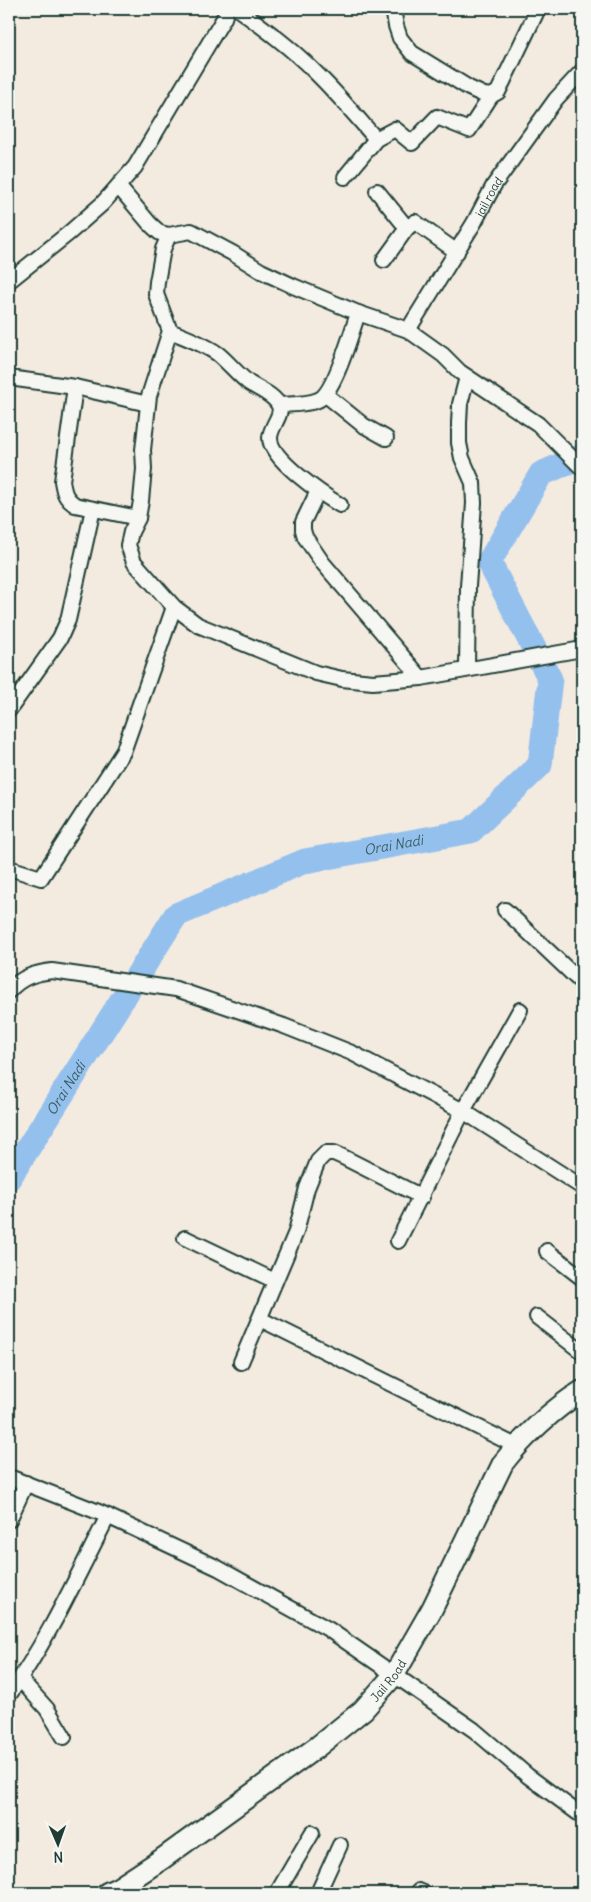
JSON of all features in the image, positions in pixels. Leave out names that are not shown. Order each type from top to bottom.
[{"type":"street","points":[[9,281],[102,204],[135,167],[228,9]]},
{"type":"street","points":[[238,9],[289,48],[313,70],[376,139]]},
{"type":"street","points":[[393,9],[400,38],[412,53],[468,88],[484,96],[492,96]]},
{"type":"street","points":[[345,176],[376,139],[395,129],[412,143],[437,116],[469,130],[492,96],[498,92],[538,9]]},
{"type":"street","name":"jail road","points":[[408,330],[474,223],[494,185],[556,99],[582,70]]},
{"type":"street","points":[[118,186],[160,233],[169,235],[191,231],[261,271],[358,313],[408,330],[443,355],[467,377],[538,424],[582,468]]},
{"type":"street","points":[[377,191],[407,228]]},
{"type":"street","points":[[384,260],[407,228],[415,222],[456,252]]},
{"type":"street","points":[[169,235],[163,249],[156,294],[170,331],[156,370],[148,404],[143,450],[144,468],[141,501],[138,518],[131,532],[128,545],[134,562],[174,607],[198,625],[316,673],[342,679],[373,682],[421,678],[582,649]]},
{"type":"street","points":[[279,405],[306,403],[319,400],[326,395],[332,384],[358,313]]},
{"type":"street","points":[[170,331],[201,344],[219,355],[248,381],[272,397],[279,405],[280,411],[272,427],[270,438],[272,446],[298,474],[318,491],[340,505]]},
{"type":"street","points":[[467,377],[460,404],[459,443],[462,458],[473,483],[468,586],[467,669]]},
{"type":"street","points":[[9,378],[75,386],[148,404]]},
{"type":"street","points":[[75,386],[62,481],[67,500],[75,505],[138,518]]},
{"type":"street","points":[[326,395],[363,425],[386,438]]},
{"type":"street","points":[[318,491],[303,522],[302,530],[322,562],[421,678]]},
{"type":"street","points":[[9,710],[60,638],[68,620],[93,509]]},
{"type":"street","points":[[9,868],[41,878],[123,752],[174,607]]},
{"type":"street","points":[[505,910],[582,983]]},
{"type":"street","points":[[12,984],[33,973],[52,971],[92,976],[176,989],[284,1026],[352,1053],[463,1111],[582,1187]]},
{"type":"street","points":[[398,1240],[422,1197],[463,1111],[520,1010]]},
{"type":"street","points":[[241,1362],[296,1232],[307,1188],[318,1161],[326,1153],[334,1153],[343,1157],[422,1197]]},
{"type":"street","points":[[185,1238],[275,1281]]},
{"type":"street","points":[[547,1251],[582,1278]]},
{"type":"street","points":[[537,1317],[582,1352]]},
{"type":"street","points":[[260,1319],[516,1446]]},
{"type":"street","name":"Jail Road","points":[[117,1892],[317,1747],[362,1710],[394,1675],[432,1609],[503,1463],[516,1446],[582,1391]]},
{"type":"street","points":[[9,1477],[108,1516],[218,1568],[328,1630],[474,1730],[528,1776],[582,1816]]},
{"type":"street","points":[[9,1520],[26,1483]]},
{"type":"street","points":[[9,1695],[66,1597],[108,1516]]},
{"type":"street","points":[[20,1678],[47,1709],[64,1736]]},
{"type":"street","points":[[277,1893],[312,1833]]},
{"type":"street","points":[[318,1893],[340,1845]]},
{"type":"waterway","name":"Orai Nadi","points":[[9,1178],[176,915],[305,861],[471,831],[540,765],[550,679],[489,562],[541,474],[582,456]]}]
